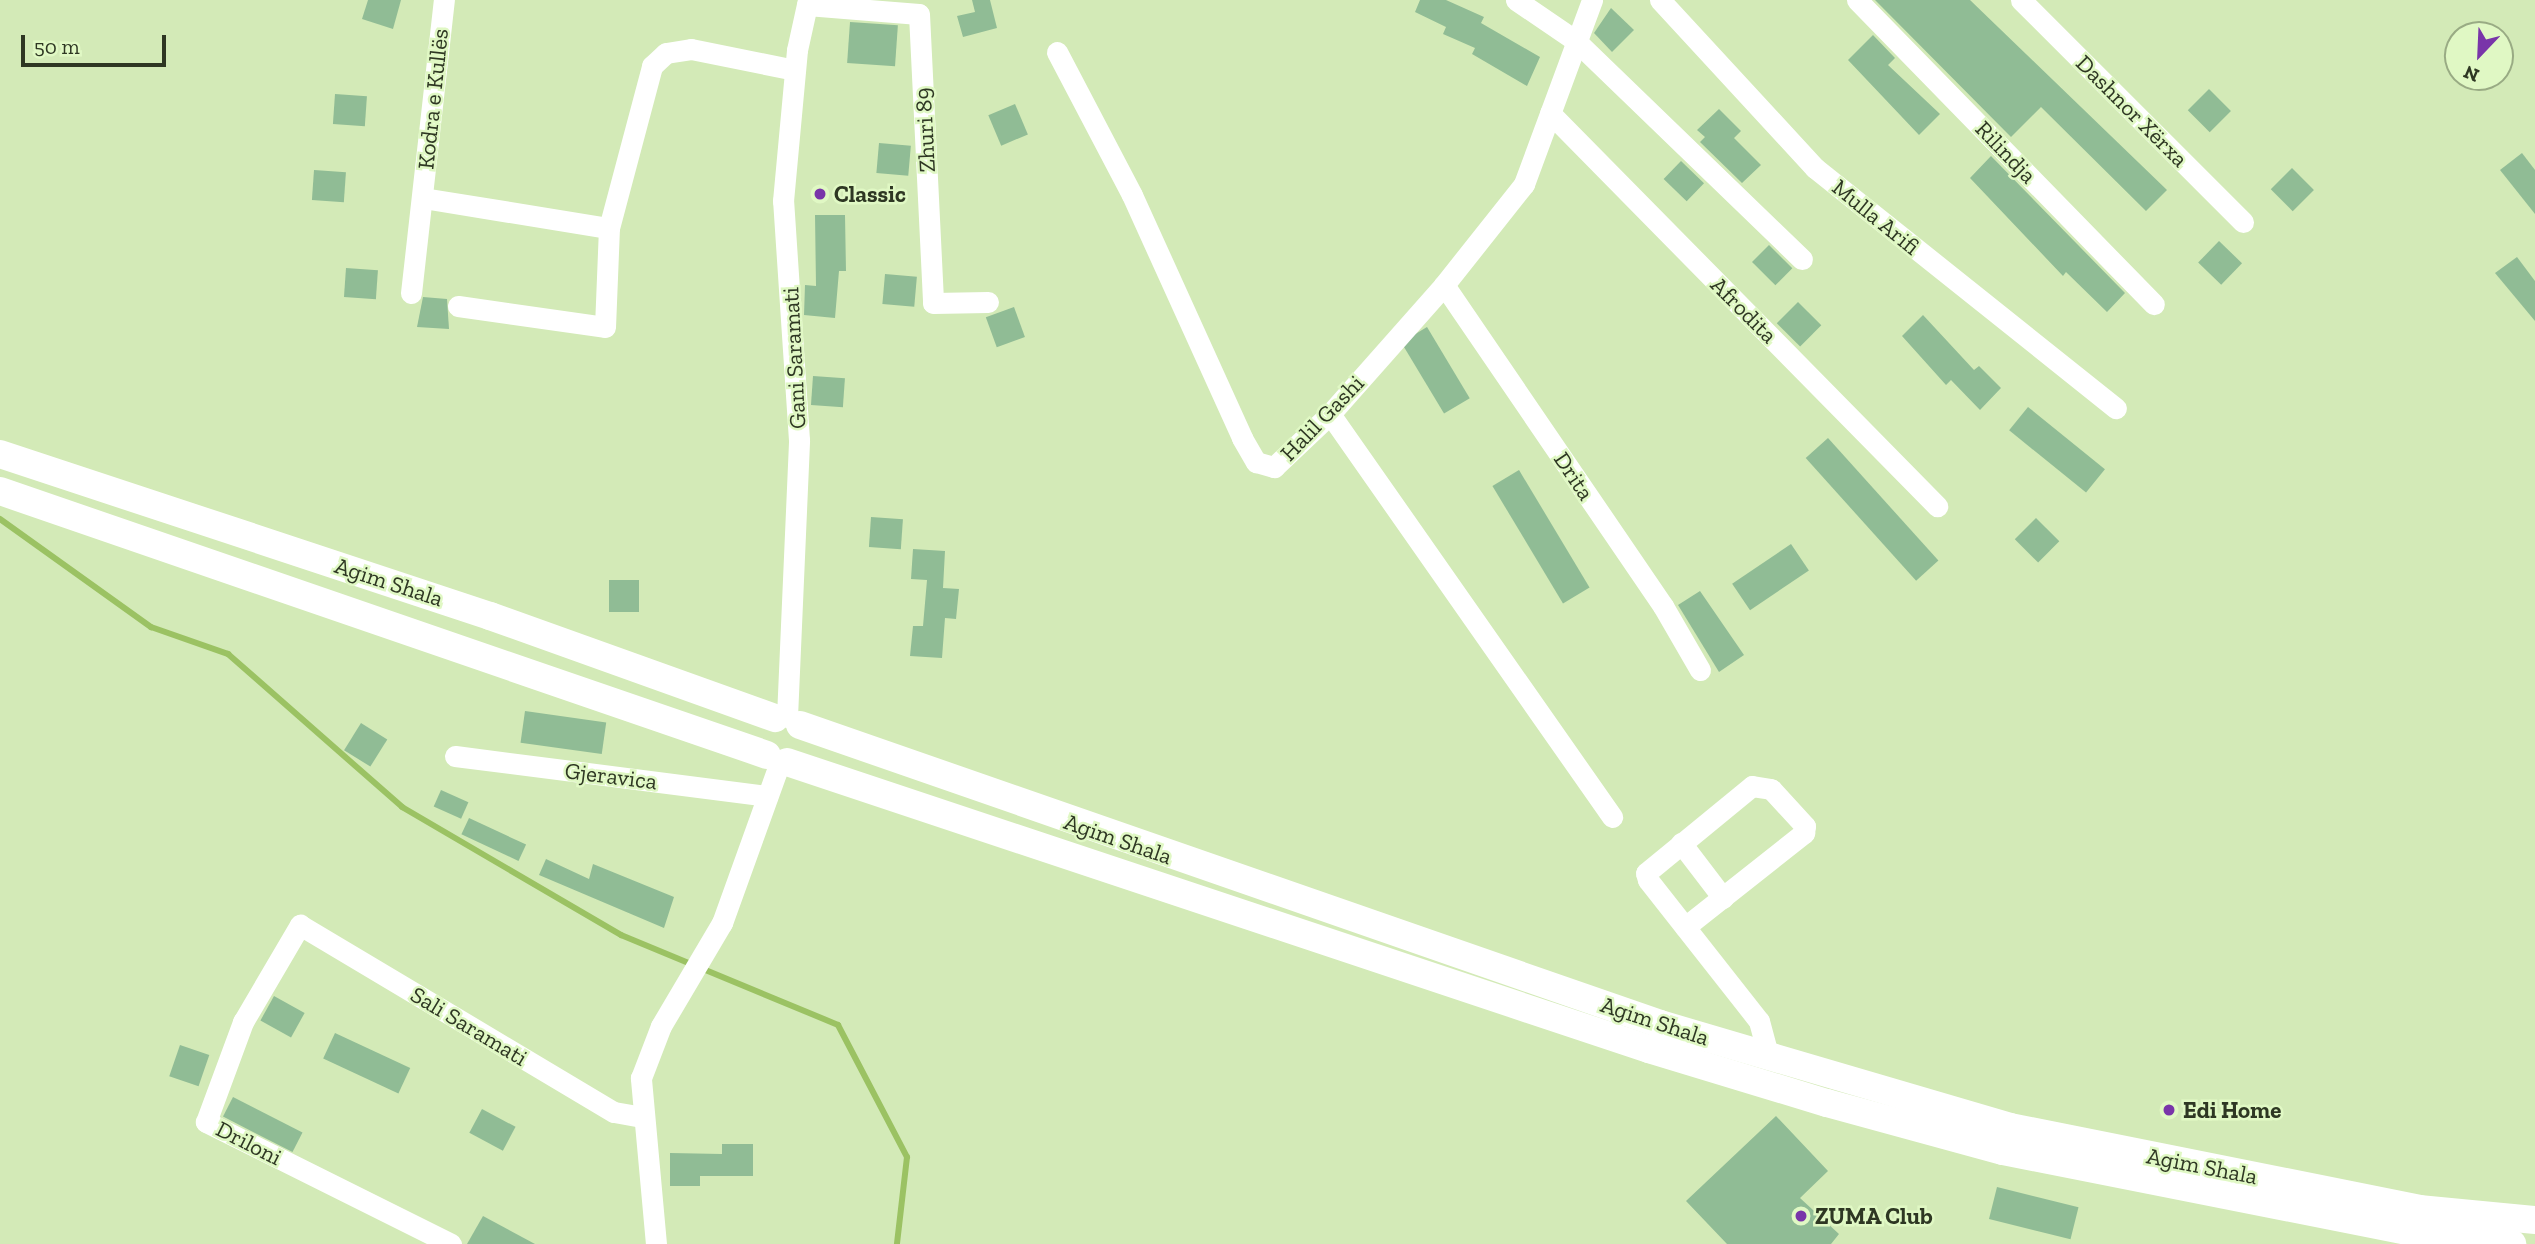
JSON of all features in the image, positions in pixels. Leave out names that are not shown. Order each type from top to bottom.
[{"type":"main road","name":"Agim Shala","points":[[0,454],[490,616],[1258,888],[1768,1055],[2010,1127],[2419,1209],[2535,1220]]},
{"type":"main road","name":"Agim Shala","points":[[0,491],[778,760],[1649,1049],[1827,1103],[2017,1153],[2416,1233],[2512,1244]]},
{"type":"main road","points":[[788,720],[804,749],[778,760],[761,735],[788,720]]},
{"type":"street","name":"Kodra e Kullës","points":[[411,293],[444,0]]},
{"type":"street","points":[[1516,0],[1576,41],[1802,259]]},
{"type":"street","name":"Halil Gashi","points":[[1057,52],[1132,195],[1256,462],[1274,467],[1330,414],[1444,285],[1524,184],[1592,0]]},
{"type":"street","name":"Mulla Arifi","points":[[1660,0],[1815,168],[2116,408]]},
{"type":"street","name":"Rilindja","points":[[1857,0],[2154,304]]},
{"type":"street","name":"Dashnor Xërxa","points":[[2021,0],[2243,222]]},
{"type":"street","name":"Gani Saramati","points":[[788,720],[799,452],[783,201],[795,69],[808,2]]},
{"type":"street","name":"Zhuri 89","points":[[808,2],[919,14],[933,303],[988,302]]},
{"type":"street","points":[[458,306],[605,327],[609,228],[644,85],[666,53],[691,49],[795,69]]},
{"type":"street","name":"Afrodita","points":[[1550,113],[1937,506]]},
{"type":"street","name":"Kodra e Kullës","points":[[423,198],[609,228]]},
{"type":"street","name":"Drita","points":[[1444,285],[1700,670]]},
{"type":"street","points":[[1330,414],[1612,817]]},
{"type":"street","name":"Gjeravica","points":[[455,756],[768,796]]},
{"type":"street","points":[[656,1244],[642,1117],[641,1078],[682,990],[706,950],[731,899],[778,760]]},
{"type":"street","points":[[1685,927],[1798,842],[1805,826],[1760,783],[1646,873],[1685,927],[1759,1021],[1768,1055]]},
{"type":"street","points":[[1681,843],[1723,898]]},
{"type":"street","name":"Sali Saramati","points":[[300,925],[614,1112],[642,1117]]},
{"type":"street","name":"Driloni","points":[[300,925],[243,1022],[206,1122],[451,1244]]},
{"type":"building","points":[[368,0],[401,0],[393,29],[362,19]]},
{"type":"building","points":[[972,0],[990,0],[997,28],[963,37],[957,16],[975,12]]},
{"type":"building","points":[[1420,0],[1446,0],[1484,17],[1481,23],[1540,57],[1527,86],[1472,54],[1475,48],[1443,34],[1446,27],[1415,12]]},
{"type":"building","points":[[1875,0],[1970,0],[2167,190],[2146,211],[2041,107],[2011,137]]},
{"type":"building","points":[[1611,8],[1634,30],[1612,52],[1594,33]]},
{"type":"building","points":[[850,22],[898,25],[895,66],[847,63]]},
{"type":"building","points":[[1873,35],[1895,58],[1888,65],[1940,114],[1919,135],[1848,60]]},
{"type":"building","points":[[2209,89],[2231,111],[2210,132],[2188,110]]},
{"type":"building","points":[[335,94],[367,96],[365,126],[333,124]]},
{"type":"building","points":[[1015,104],[1028,134],[1001,146],[988,115]]},
{"type":"building","points":[[1719,109],[1741,131],[1734,138],[1761,165],[1742,183],[1700,142],[1705,137],[1697,130]]},
{"type":"building","points":[[879,143],[911,146],[908,176],[876,173]]},
{"type":"building","points":[[2522,153],[2535,170],[2535,214],[2500,170]]},
{"type":"building","points":[[1991,156],[2125,293],[2107,312],[2066,272],[2063,276],[1970,178]]},
{"type":"building","points":[[1681,161],[1704,183],[1687,201],[1664,179]]},
{"type":"building","points":[[2292,168],[2314,190],[2293,211],[2271,189]]},
{"type":"building","points":[[314,170],[346,172],[344,202],[312,200]]},
{"type":"building","points":[[815,215],[845,215],[846,271],[839,271],[835,318],[804,315],[805,285],[816,286]]},
{"type":"building","points":[[2219,241],[2242,263],[2221,285],[2198,263]]},
{"type":"building","points":[[1769,245],[1792,268],[1775,285],[1752,262]]},
{"type":"building","points":[[2517,257],[2535,281],[2535,321],[2495,273]]},
{"type":"building","points":[[346,268],[378,270],[376,299],[344,297]]},
{"type":"building","points":[[885,274],[917,277],[914,307],[882,304]]},
{"type":"building","points":[[423,297],[447,299],[449,329],[417,327]]},
{"type":"building","points":[[1798,302],[1821,325],[1800,347],[1777,323]]},
{"type":"building","points":[[1014,307],[1025,337],[997,347],[986,317]]},
{"type":"building","points":[[1923,315],[1974,370],[1979,366],[2001,388],[1980,410],[1951,380],[1946,385],[1902,336]]},
{"type":"building","points":[[1427,327],[1470,398],[1444,414],[1401,342]]},
{"type":"building","points":[[813,376],[845,378],[843,407],[811,405]]},
{"type":"building","points":[[2028,407],[2105,469],[2086,493],[2009,430]]},
{"type":"building","points":[[1828,438],[1938,561],[1916,581],[1806,458]]},
{"type":"building","points":[[1519,470],[1590,587],[1563,603],[1492,486]]},
{"type":"building","points":[[871,517],[903,519],[901,549],[869,547]]},
{"type":"building","points":[[2036,518],[2059,541],[2038,563],[2015,539]]},
{"type":"building","points":[[1791,544],[1809,571],[1750,610],[1732,584]]},
{"type":"building","points":[[913,549],[945,551],[943,588],[959,589],[956,619],[945,618],[942,658],[910,656],[913,626],[923,626],[927,580],[911,579]]},
{"type":"building","points":[[609,580],[639,580],[639,612],[609,612]]},
{"type":"building","points":[[1700,591],[1744,655],[1719,672],[1678,605]]},
{"type":"building","points":[[525,711],[606,722],[602,754],[521,743]]},
{"type":"building","points":[[361,723],[387,739],[370,767],[344,750]]},
{"type":"building","points":[[441,790],[468,802],[461,819],[434,806]]},
{"type":"building","points":[[469,818],[526,845],[518,861],[461,834]]},
{"type":"building","points":[[546,859],[589,879],[593,864],[674,897],[664,928],[539,875]]},
{"type":"building","points":[[274,996],[305,1013],[291,1037],[260,1020]]},
{"type":"building","points":[[335,1033],[410,1068],[398,1093],[323,1058]]},
{"type":"building","points":[[180,1045],[209,1055],[199,1086],[169,1076]]},
{"type":"building","points":[[233,1097],[302,1132],[293,1152],[223,1117]]},
{"type":"building","points":[[482,1109],[516,1127],[503,1151],[469,1133]]},
{"type":"building","points":[[1776,1116],[1828,1171],[1800,1198],[1839,1234],[1831,1244],[1727,1244],[1686,1201]]},
{"type":"building","points":[[722,1144],[753,1144],[753,1176],[700,1176],[700,1186],[670,1186],[670,1153],[722,1154]]},
{"type":"building","points":[[1997,1187],[2079,1207],[2071,1239],[1989,1219]]},
{"type":"building","points":[[483,1216],[535,1244],[467,1244]]},
{"type":"waterway","points":[[0,519],[151,627],[228,654],[402,807],[621,935],[838,1025],[907,1157],[897,1244]]},
{"type":"place","name":"Classic","points":[[820,194]]},
{"type":"place","name":"Edi Home","points":[[2169,1110]]},
{"type":"place","name":"ZUMA Club","points":[[1801,1216]]}]
